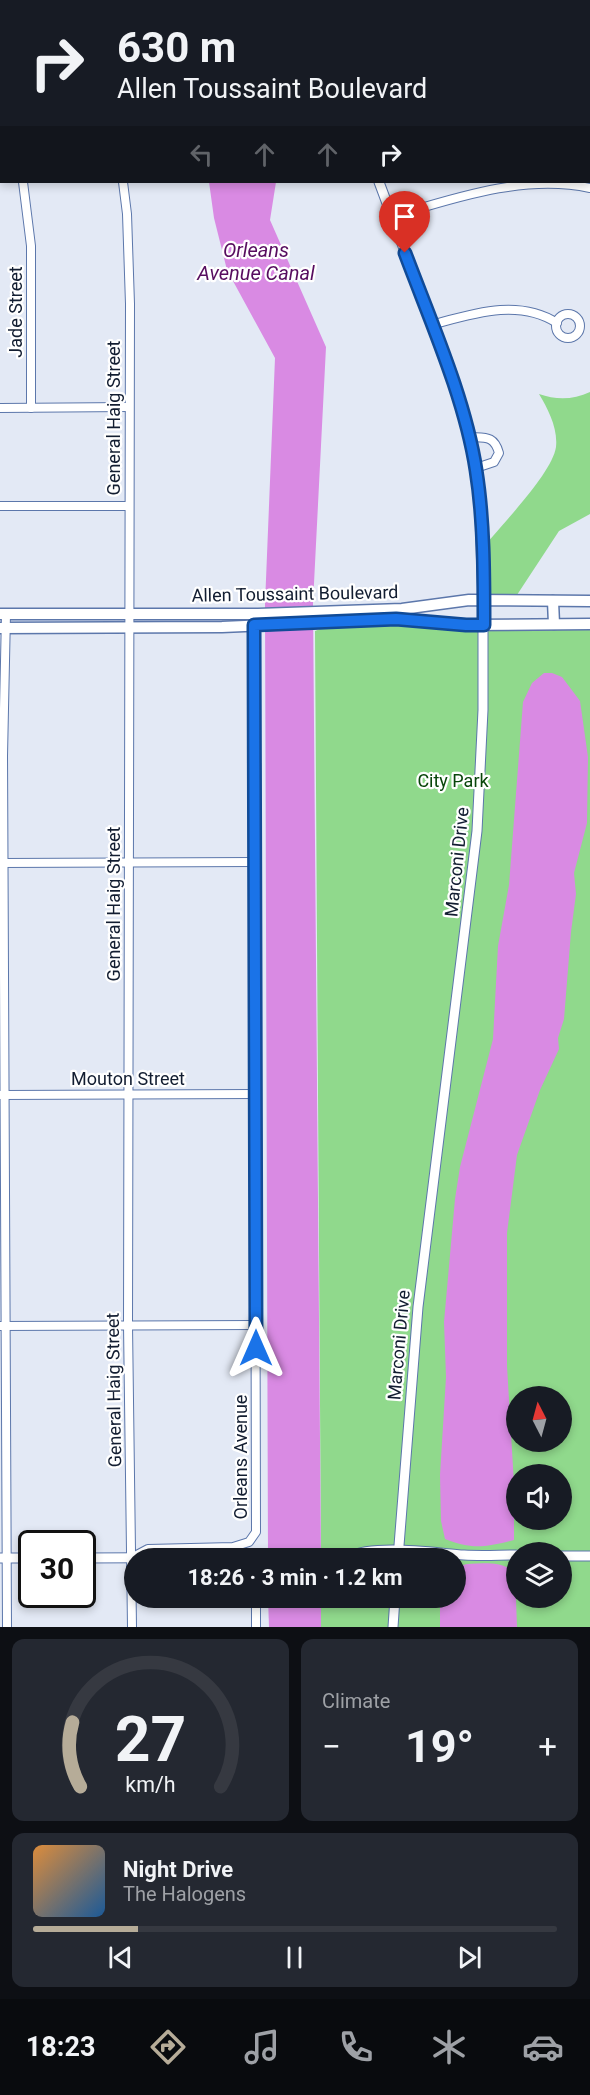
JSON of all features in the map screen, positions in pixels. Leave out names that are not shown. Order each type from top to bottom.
[{"type":"main road","name":"Allen Toussaint Boulevard","points":[[3,628],[209,627],[402,609],[454,601],[590,601]]},
{"type":"main road","points":[[553,601],[554,624]]},
{"type":"main road","name":"Allen Toussaint Boulevard","points":[[3,614],[208,613],[257,621]]},
{"type":"main road","points":[[208,613],[209,627]]},
{"type":"main road","name":"Allen Toussaint Boulevard","points":[[322,617],[396,619],[466,625],[590,624]]},
{"type":"street","name":"Jade Street","points":[[23,183],[31,246],[31,408]]},
{"type":"street","name":"General Haig Street","points":[[123,183],[129,249],[128,1325],[133,1548]]},
{"type":"street","name":"Marconi Drive","points":[[379,183],[453,380],[469,437],[476,468],[481,520],[484,625],[483,721],[477,831],[418,1307],[399,1548]]},
{"type":"street","points":[[391,217],[465,195],[516,186],[545,183],[590,188]]},
{"type":"street","points":[[431,325],[480,312],[509,309],[548,317],[556,323]]},
{"type":"street","points":[[0,408],[129,407]]},
{"type":"street","points":[[469,437],[489,438],[496,444],[499,453],[495,462],[476,468]]},
{"type":"street","points":[[0,507],[128,506]]},
{"type":"street","points":[[3,614],[3,1558],[7,1627]]},
{"type":"street","name":"Orleans Avenue","points":[[190,1548],[233,1547],[249,1542],[256,1532],[257,621]]},
{"type":"street","points":[[2,863],[255,862]]},
{"type":"street","name":"Mouton Street","points":[[2,1094],[255,1094]]},
{"type":"street","points":[[3,1326],[256,1325]]},
{"type":"street","points":[[468,1555],[506,1555]]},
{"type":"street","points":[[572,1556],[590,1556]]},
{"type":"street","points":[[96,1558],[124,1558]]},
{"type":"street","name":"General Haig Street","points":[[132,1608],[132,1627]]},
{"type":"street","points":[[256,1608],[256,1627]]},
{"type":"street","points":[[393,1627],[394,1608]]},
{"type":"green space","points":[[590,392],[590,514],[559,531],[513,601],[483,600],[482,549],[536,485],[556,447],[554,426],[539,394],[564,398],[577,397]]},
{"type":"green space","name":"City Park","points":[[340,621],[590,624],[590,1627],[321,1627],[321,1608],[466,1608],[466,1548],[321,1548],[315,631]]},
{"type":"water","name":"Orleans Avenue Canal","points":[[209,183],[276,183],[270,220],[326,347],[313,603],[321,1548],[268,1548],[265,604],[275,358],[227,270],[214,218]]},
{"type":"water","points":[[544,673],[552,673],[562,677],[580,701],[588,757],[587,823],[574,873],[576,894],[564,1019],[558,1038],[559,1049],[540,1090],[517,1155],[507,1233],[508,1386],[506,1386],[506,1452],[512,1452],[513,1464],[506,1464],[506,1530],[514,1530],[514,1540],[487,1546],[471,1546],[445,1539],[441,1521],[440,1475],[446,1377],[444,1322],[460,1167],[493,1039],[498,946],[509,885],[523,702],[532,683]]},
{"type":"water","points":[[486,1563],[506,1567],[506,1608],[516,1608],[517,1627],[440,1627],[440,1608],[466,1608],[466,1564]]},
{"type":"water","points":[[268,1608],[321,1608],[321,1627],[269,1627]]},
{"type":"route","points":[[256,1348],[254,625],[396,619],[484,625],[481,520],[476,468],[453,380],[405,253]]}]
